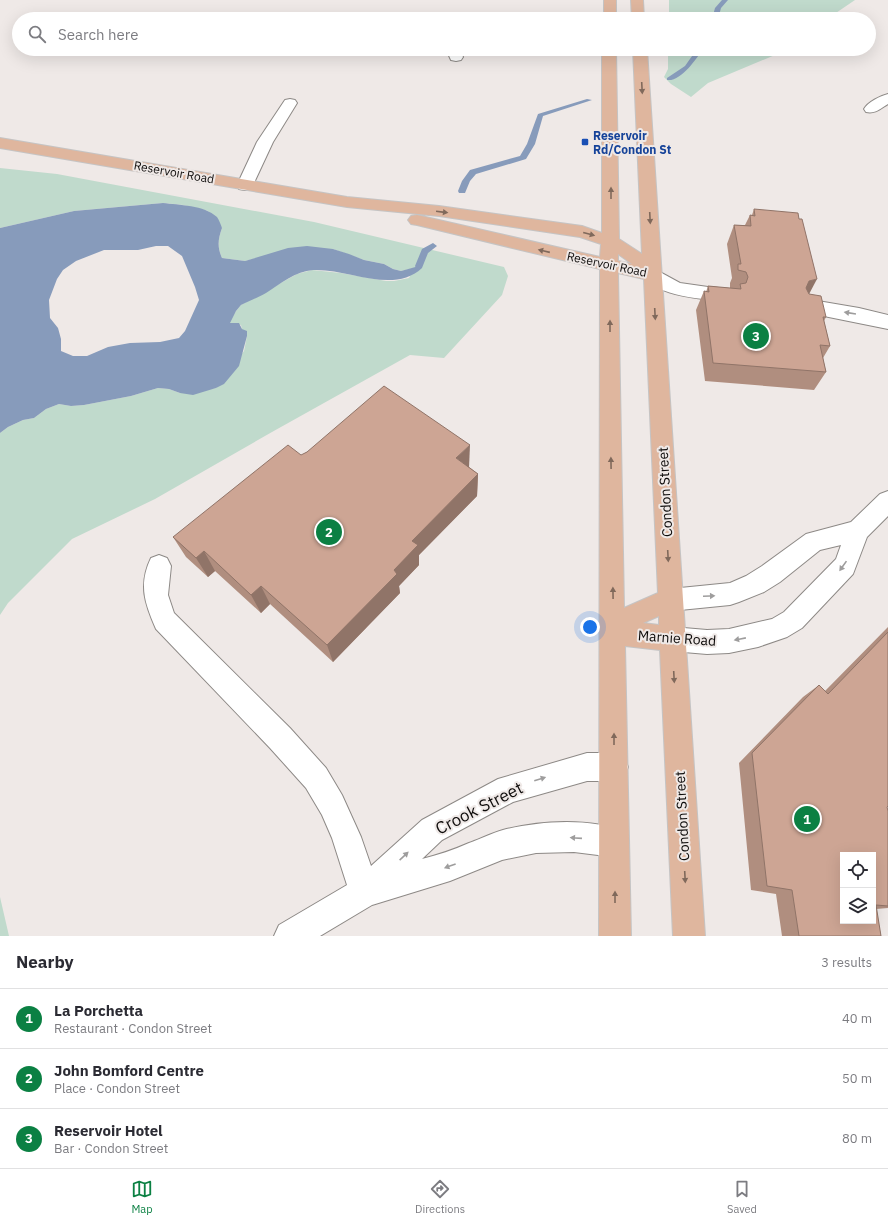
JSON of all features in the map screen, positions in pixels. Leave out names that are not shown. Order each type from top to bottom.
[{"type":"main road","points":[[610,0],[610,12]]},
{"type":"main road","points":[[637,0],[638,12]]},
{"type":"main road","points":[[609,56],[611,210],[609,266],[615,936]]},
{"type":"main road","name":"Condon Street","points":[[640,56],[689,936]]},
{"type":"main road","name":"Reservoir Road","points":[[0,142],[347,202],[439,211],[582,232],[610,241],[632,254],[652,275]]},
{"type":"main road","name":"Reservoir Road","points":[[347,202],[470,234],[652,275]]},
{"type":"main road","name":"Marnie Road","points":[[613,630],[646,610],[670,600]]},
{"type":"main road","name":"Marnie Road","points":[[613,630],[672,638]]},
{"type":"street","points":[[871,109],[888,98]]},
{"type":"street","points":[[245,185],[265,142],[290,103]]},
{"type":"street","points":[[652,275],[676,288],[729,296]]},
{"type":"street","points":[[806,306],[859,315],[888,322]]},
{"type":"street","name":"Marnie Road","points":[[672,638],[706,642],[729,641],[778,629],[793,620],[845,566],[858,530],[888,502]]},
{"type":"street","name":"Marnie Road","points":[[670,600],[730,594],[755,584],[771,574],[814,541],[858,530]]},
{"type":"street","points":[[160,566],[155,594],[157,604],[165,622],[280,738],[316,778],[332,805],[346,837],[365,892]]},
{"type":"street","name":"Crook Street","points":[[290,936],[365,892],[432,830],[508,789],[588,767],[614,766]]},
{"type":"street","name":"Crook Street","points":[[365,892],[450,866],[502,845],[536,838],[574,837],[614,842]]},
{"type":"green space","points":[[669,0],[855,0],[837,12],[669,12]]},
{"type":"green space","points":[[668,56],[773,56],[708,83],[691,97],[671,84],[664,77],[668,69]]},
{"type":"green space","points":[[0,168],[57,174],[314,222],[504,267],[508,276],[502,295],[444,358],[410,355],[155,499],[72,539],[8,603],[0,615],[0,433],[8,427],[23,420],[34,418],[46,409],[59,404],[71,406],[84,405],[131,396],[158,388],[169,389],[180,393],[216,388],[244,351],[247,336],[241,325],[229,323],[241,305],[297,274],[312,270],[394,281],[409,278],[414,268],[401,271],[384,264],[364,260],[333,249],[265,256],[245,261],[222,258],[219,250],[219,243],[222,228],[208,211],[183,205],[163,203],[74,211],[0,228]]},
{"type":"green space","points":[[0,897],[9,936],[0,936]]},
{"type":"water","points":[[163,203],[191,206],[212,213],[218,218],[222,228],[219,250],[222,258],[245,261],[288,248],[307,246],[333,249],[364,260],[384,264],[401,271],[419,266],[422,268],[410,276],[384,280],[327,270],[313,270],[300,273],[288,278],[263,294],[241,305],[236,311],[230,323],[239,323],[242,329],[247,331],[247,336],[239,366],[224,384],[193,395],[158,388],[131,396],[84,405],[71,406],[59,404],[46,409],[34,418],[23,420],[8,427],[0,433],[0,228],[74,211]],"holes":[[[156,246],[168,246],[182,256],[199,300],[185,331],[179,338],[160,342],[130,343],[108,347],[87,356],[73,356],[61,351],[61,339],[58,328],[50,318],[49,300],[57,279],[63,270],[76,261],[104,250],[138,250]]]},
{"type":"building","points":[[754,209],[798,213],[799,219],[802,219],[817,279],[809,281],[806,288],[809,294],[821,296],[826,317],[823,317],[830,346],[820,345],[826,372],[713,363],[704,291],[709,292],[708,286],[741,289],[740,284],[746,283],[748,277],[746,272],[738,270],[738,264],[741,264],[734,225],[751,226],[750,215],[755,216]]},
{"type":"building","points":[[384,386],[470,445],[456,458],[478,474],[412,541],[418,545],[394,570],[397,574],[327,645],[261,586],[251,595],[204,551],[196,558],[173,537],[288,445],[301,455],[307,452]]},
{"type":"building","points":[[888,632],[888,906],[876,905],[881,936],[799,936],[792,890],[767,886],[752,753],[819,685],[828,694]]},
{"type":"waterway","points":[[717,12],[718,8],[725,0]]},
{"type":"waterway","points":[[669,79],[687,67],[695,56]]},
{"type":"waterway","points":[[462,191],[466,181],[473,172],[523,157],[531,144],[540,115],[589,100]]},
{"type":"waterway","points":[[419,266],[425,251],[433,246]]},
{"type":"place","name":"Reservoir Rd/Condon St","points":[[585,142]]},
{"type":"place","name":"Reservoir Hotel","points":[[756,336]]},
{"type":"place","name":"John Bomford Centre","points":[[329,532]]},
{"type":"place","name":"La Porchetta","points":[[807,819]]}]
